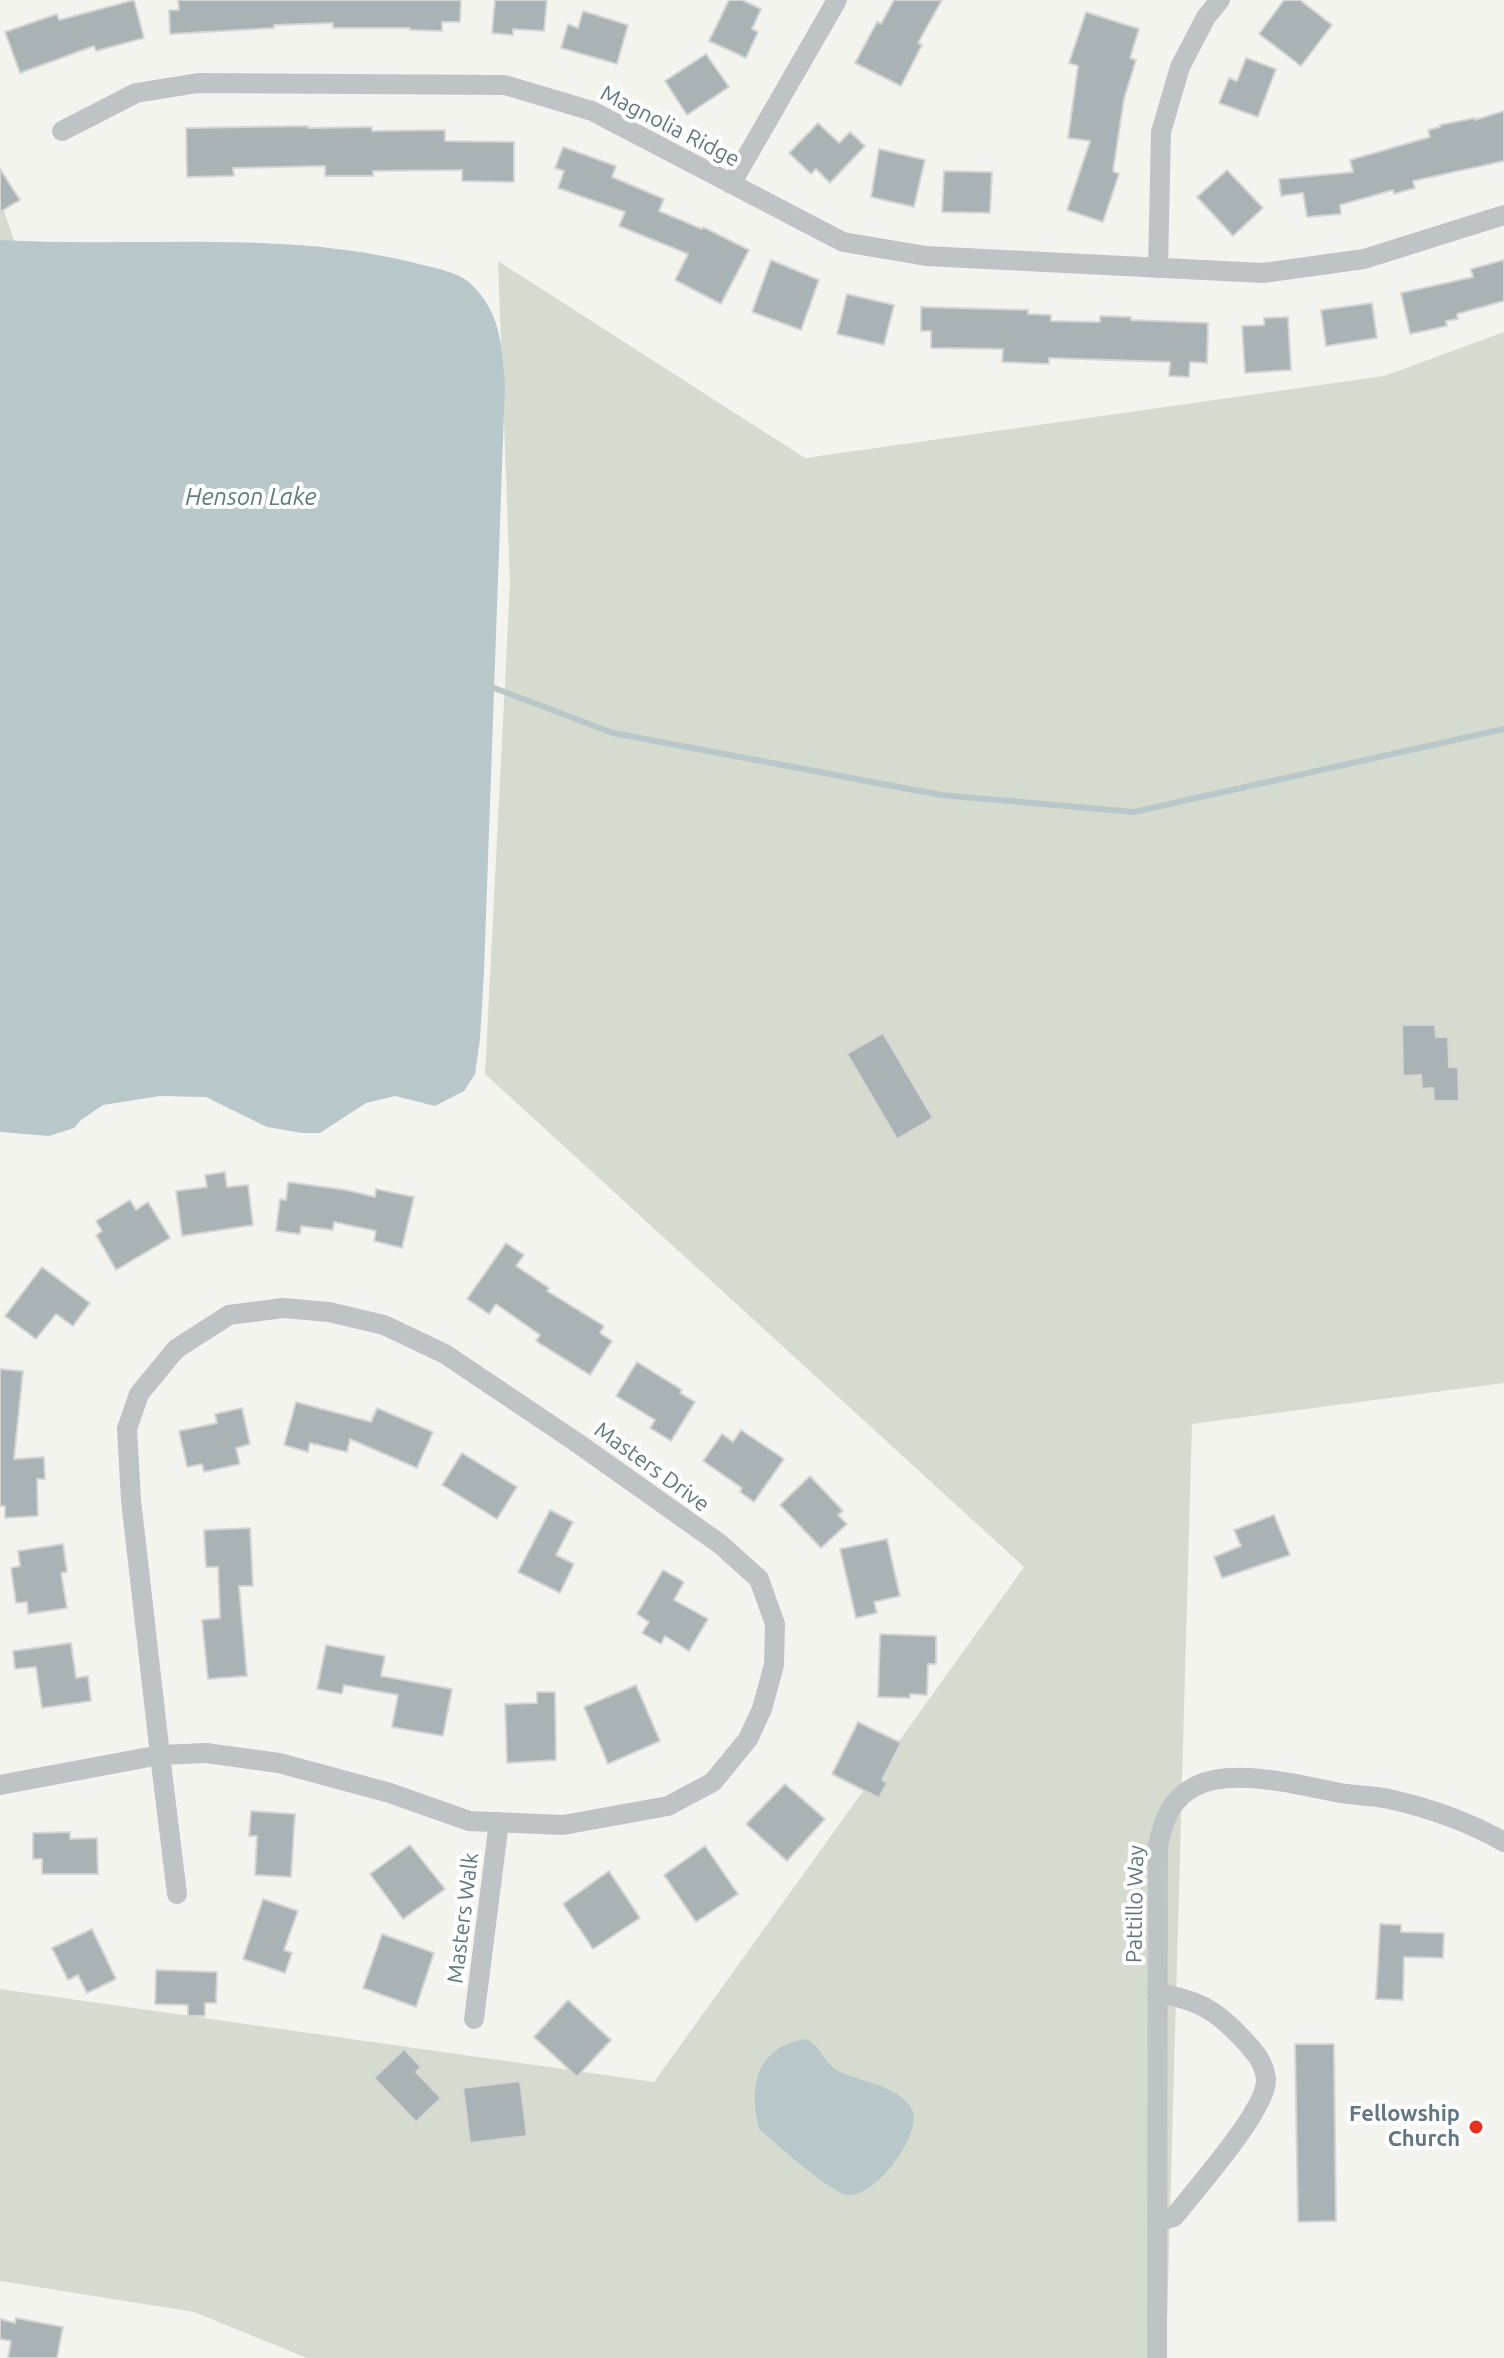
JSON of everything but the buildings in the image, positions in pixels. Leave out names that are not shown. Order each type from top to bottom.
[{"type":"street","points":[[731,184],[837,0]]},
{"type":"street","points":[[1158,268],[1161,132],[1180,67],[1206,17],[1220,0]]},
{"type":"street","name":"Magnolia Ridge","points":[[62,131],[136,93],[198,83],[505,85],[592,111],[843,242],[926,256],[1263,273],[1364,259],[1504,215]]},
{"type":"street","name":"Masters Drive","points":[[0,1785],[160,1755],[206,1753],[279,1763],[390,1793],[469,1821],[563,1825],[668,1806],[713,1782],[748,1739],[762,1709],[774,1665],[775,1624],[759,1579],[720,1544],[445,1354],[384,1325],[329,1312],[283,1308],[229,1315],[176,1349],[139,1394],[127,1429],[131,1500],[160,1755],[177,1894]]},
{"type":"street","name":"Pattillo Way","points":[[1157,2358],[1158,1845],[1165,1817],[1178,1797],[1197,1785],[1220,1779],[1284,1780],[1339,1793],[1387,1798],[1478,1827],[1504,1842]]},
{"type":"street","name":"Masters Walk","points":[[474,2019],[499,1822]]},
{"type":"street","points":[[1157,1992],[1196,2001],[1224,2019],[1260,2057],[1266,2080],[1263,2096],[1239,2133],[1174,2217],[1157,2221]]},
{"type":"shaded area","points":[[0,199],[17,249],[0,256]]},
{"type":"shaded area","points":[[498,261],[805,458],[1384,376],[1504,332],[1504,1383],[1192,1424],[1166,2358],[307,2358],[194,2312],[0,2281],[0,1989],[654,2082],[1024,1567],[485,1074],[510,584]]},
{"type":"water","name":"Henson Lake","points":[[0,240],[263,243],[368,253],[459,276],[470,283],[488,305],[498,329],[505,383],[484,971],[475,1074],[464,1091],[435,1106],[395,1096],[366,1103],[320,1133],[267,1127],[206,1097],[160,1096],[103,1105],[74,1128],[49,1136],[0,1132]]},
{"type":"water","points":[[806,2039],[835,2069],[898,2094],[911,2108],[914,2119],[904,2148],[881,2177],[856,2194],[835,2190],[760,2130],[755,2099],[760,2071],[776,2050]]},
{"type":"waterway","points":[[494,688],[613,733],[941,795],[1134,812],[1504,729]]},
{"type":"place","name":"Fellowship Church","points":[[1476,2127]]}]
